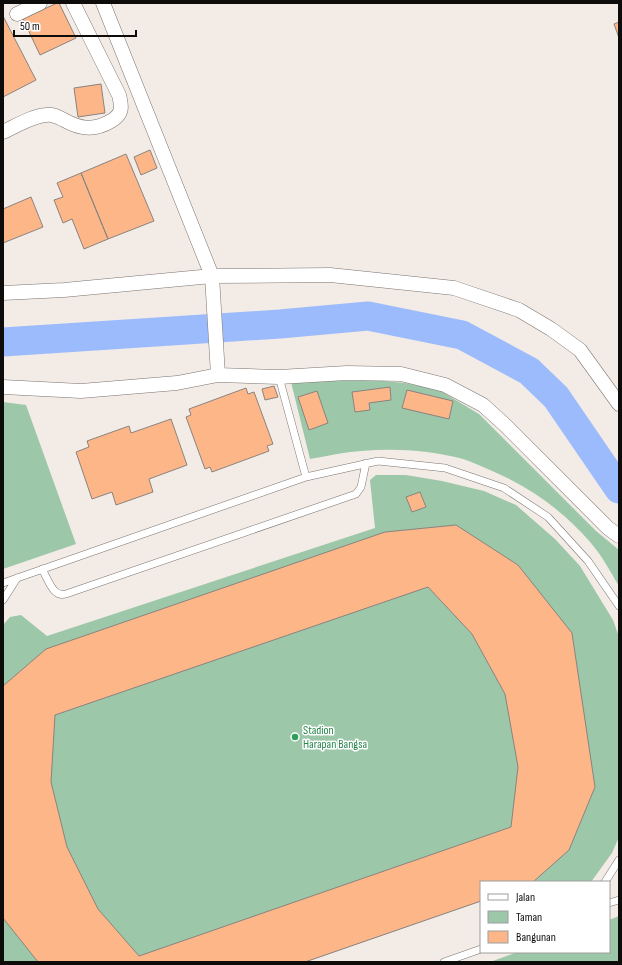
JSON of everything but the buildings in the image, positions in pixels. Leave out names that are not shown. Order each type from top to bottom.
[{"type":"street","points":[[17,14],[40,3]]},
{"type":"street","points":[[3,132],[38,116],[47,115],[55,115],[83,128],[92,128],[107,124],[117,118],[121,111],[119,95],[73,3]]},
{"type":"street","points":[[103,3],[212,276],[218,375]]},
{"type":"street","points":[[3,293],[64,290],[212,276],[330,276],[454,288],[519,310],[580,350],[619,404]]},
{"type":"street","points":[[3,387],[80,391],[177,383],[218,375],[279,377],[347,374],[400,374],[446,385],[483,405],[608,528],[619,536]]},
{"type":"lane","points":[[279,377],[306,477]]},
{"type":"lane","points":[[3,583],[306,477],[378,461],[445,468],[504,488],[548,517],[588,561],[619,606]]},
{"type":"lane","points":[[42,569],[54,590],[57,594],[62,596],[356,494],[362,487],[366,463]]},
{"type":"lane","points":[[3,600],[17,578]]},
{"type":"lane","points":[[607,881],[619,860]]},
{"type":"lane","points":[[444,962],[480,949]]},
{"type":"green space","points":[[372,380],[405,383],[439,390],[479,414],[596,531],[619,550],[619,586],[591,543],[555,508],[528,489],[471,462],[438,454],[399,450],[374,450],[336,454],[310,459],[291,382]]},
{"type":"green space","points":[[3,402],[26,405],[76,544],[3,569]]},
{"type":"green space","name":"Stadion Harapan Bangsa","points":[[376,475],[406,475],[442,481],[484,491],[516,505],[555,539],[580,566],[613,620],[619,637],[619,837],[612,853],[592,881],[480,881],[480,901],[305,962],[4,962],[3,625],[10,617],[21,615],[47,636],[375,528],[370,480]]},
{"type":"green space","points":[[619,916],[619,962],[490,962],[515,953],[610,953],[610,920]]},
{"type":"waterway","points":[[3,342],[280,324],[368,316],[462,335],[529,371],[556,397],[619,489]]},
{"type":"place","name":"Stadion Harapan Bangsa","points":[[295,737]]}]
